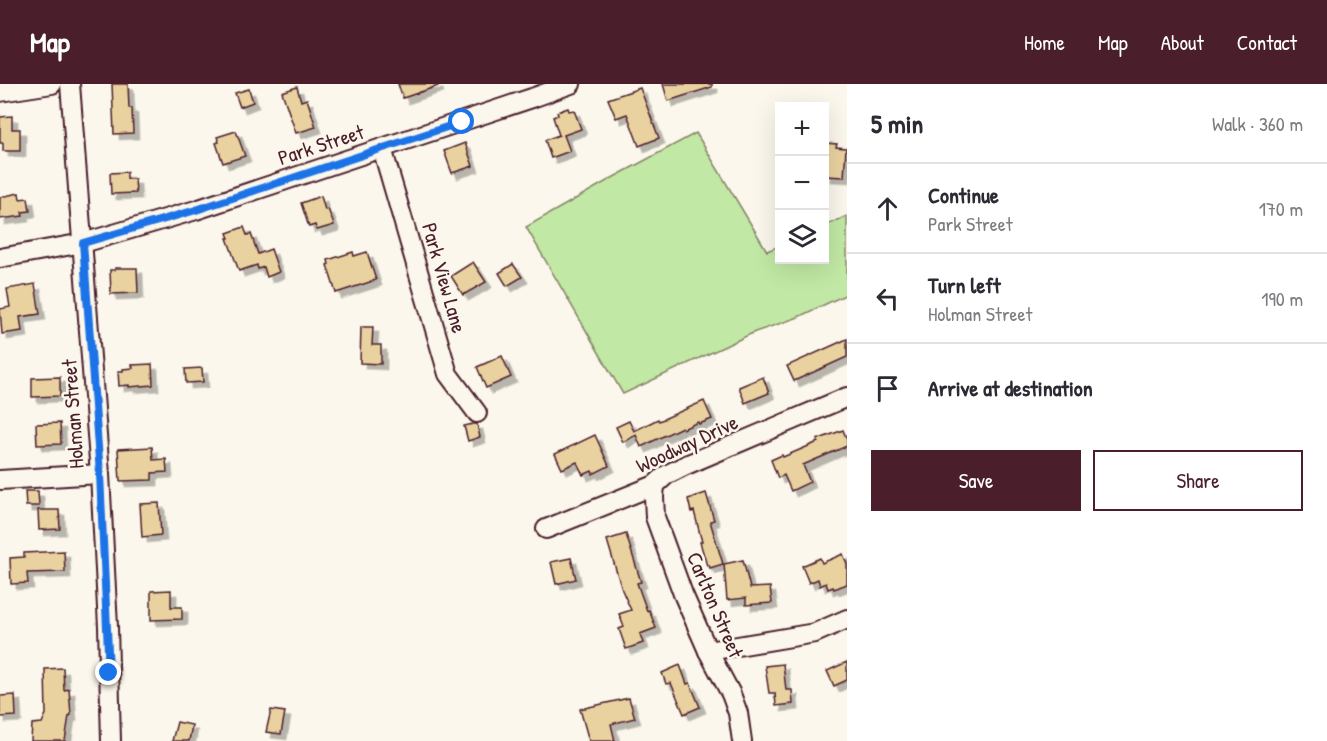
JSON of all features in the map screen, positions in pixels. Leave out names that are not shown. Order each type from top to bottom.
[{"type":"street","points":[[0,92],[52,84]]},
{"type":"street","name":"Holman Street","points":[[70,84],[100,474],[111,741]]},
{"type":"street","name":"Park Street","points":[[0,258],[83,243],[196,210],[382,148],[529,91],[571,84]]},
{"type":"street","name":"Park View Lane","points":[[382,148],[448,374],[477,413]]},
{"type":"street","name":"Woodway Drive","points":[[546,529],[655,485],[666,475],[686,465],[847,398]]},
{"type":"street","points":[[0,480],[100,474]]},
{"type":"street","name":"Carlton Street","points":[[655,485],[655,516],[683,594],[708,651],[731,694],[738,713],[742,741]]},
{"type":"street","points":[[708,651],[815,633],[847,619]]},
{"type":"green space","points":[[696,133],[767,251],[775,248],[775,264],[829,264],[829,224],[847,216],[847,294],[796,318],[755,332],[623,394],[526,227]]},
{"type":"building","points":[[112,84],[128,84],[133,133],[114,134]]},
{"type":"building","points":[[398,84],[437,84],[438,86],[403,98]]},
{"type":"building","points":[[663,84],[712,84],[712,87],[668,101]]},
{"type":"building","points":[[297,87],[301,101],[307,99],[316,127],[296,133],[282,92]]},
{"type":"building","points":[[640,88],[659,138],[639,146],[627,114],[616,118],[608,99]]},
{"type":"building","points":[[249,89],[253,102],[240,107],[235,93]]},
{"type":"building","points":[[568,108],[569,111],[574,110],[581,129],[564,135],[570,151],[551,158],[545,140],[559,135],[553,117],[558,115],[557,112]]},
{"type":"building","points":[[12,116],[12,129],[20,129],[20,151],[3,151],[3,143],[0,143],[0,117]]},
{"type":"building","points":[[236,131],[245,156],[223,163],[216,143],[219,142],[217,137]]},
{"type":"building","points":[[465,143],[473,166],[452,173],[444,151]]},
{"type":"building","points":[[829,143],[846,148],[844,177],[829,176]]},
{"type":"building","points":[[127,172],[127,179],[135,179],[136,193],[111,194],[110,173]]},
{"type":"building","points":[[19,193],[20,199],[28,198],[30,211],[22,212],[23,216],[0,219],[0,197]]},
{"type":"building","points":[[321,196],[325,210],[328,209],[334,225],[317,230],[315,225],[309,227],[301,203]]},
{"type":"building","points":[[244,227],[247,235],[251,234],[258,254],[271,249],[279,272],[267,277],[264,267],[258,269],[257,265],[239,271],[227,233]]},
{"type":"building","points":[[353,252],[354,256],[367,252],[376,280],[336,293],[327,265],[328,260]]},
{"type":"building","points":[[473,262],[486,282],[463,295],[451,276]]},
{"type":"building","points":[[513,264],[522,277],[507,286],[499,273]]},
{"type":"building","points":[[115,268],[137,268],[138,293],[111,294],[110,270],[115,270]]},
{"type":"building","points":[[35,284],[40,314],[20,317],[22,331],[2,334],[0,309],[10,307],[7,289]]},
{"type":"building","points":[[361,327],[373,327],[372,345],[381,345],[381,364],[360,363]]},
{"type":"building","points":[[847,339],[847,357],[794,381],[787,366]]},
{"type":"building","points":[[502,356],[511,377],[486,388],[477,367]]},
{"type":"building","points":[[152,364],[153,385],[119,386],[118,371],[133,368],[132,365]]},
{"type":"building","points":[[202,368],[203,382],[186,383],[185,369]]},
{"type":"building","points":[[60,377],[60,396],[32,397],[32,378]]},
{"type":"building","points":[[763,377],[769,393],[745,403],[739,387]]},
{"type":"building","points":[[704,401],[712,419],[683,429],[682,427],[641,447],[636,435],[623,442],[616,427],[629,421],[634,431]]},
{"type":"building","points":[[60,423],[61,444],[37,445],[36,424]]},
{"type":"building","points":[[477,424],[480,437],[468,441],[464,426]]},
{"type":"building","points":[[843,430],[847,446],[803,465],[810,482],[791,491],[784,475],[778,478],[771,460],[782,455],[783,457]]},
{"type":"building","points":[[595,435],[609,466],[593,474],[592,471],[583,475],[577,462],[562,469],[555,454]]},
{"type":"building","points":[[152,447],[153,460],[166,459],[167,472],[152,473],[152,480],[120,481],[118,449]]},
{"type":"building","points":[[25,491],[38,491],[39,506],[26,506]]},
{"type":"building","points":[[706,493],[714,520],[710,521],[723,564],[710,568],[709,565],[707,566],[694,511],[691,512],[688,499]]},
{"type":"building","points":[[159,503],[161,535],[142,537],[140,504]]},
{"type":"building","points":[[38,510],[59,510],[60,529],[39,530]]},
{"type":"building","points":[[626,534],[641,582],[637,583],[656,628],[640,634],[643,643],[626,649],[619,629],[624,627],[619,614],[631,610],[622,590],[607,540]]},
{"type":"building","points":[[64,551],[65,572],[27,573],[28,583],[11,584],[10,558],[24,557],[24,553]]},
{"type":"building","points":[[843,554],[847,564],[847,584],[828,589],[826,583],[820,586],[818,579],[809,583],[802,566],[820,558],[822,563]]},
{"type":"building","points":[[571,558],[576,579],[556,584],[551,562]]},
{"type":"building","points":[[743,560],[750,588],[770,587],[772,603],[746,605],[746,598],[727,600],[724,564]]},
{"type":"building","points":[[171,590],[171,607],[182,607],[182,619],[151,620],[151,591]]},
{"type":"building","points":[[847,662],[847,680],[834,686],[827,671]]},
{"type":"building","points":[[783,664],[786,690],[792,690],[793,704],[776,706],[775,693],[769,693],[765,666]]},
{"type":"building","points":[[680,665],[687,684],[690,683],[700,707],[684,714],[671,683],[666,684],[662,673]]},
{"type":"building","points":[[63,668],[64,690],[69,689],[71,715],[65,741],[31,741],[32,724],[42,723],[46,714],[45,669]]},
{"type":"building","points":[[15,695],[16,716],[0,717],[0,696]]},
{"type":"building","points":[[629,698],[635,718],[611,724],[615,741],[589,741],[580,709]]},
{"type":"building","points":[[271,710],[285,712],[281,734],[266,732]]},
{"type":"building","points":[[177,722],[192,725],[189,741],[172,741]]},
{"type":"route","points":[[109,673],[100,474],[83,243],[196,210],[462,122]]}]
